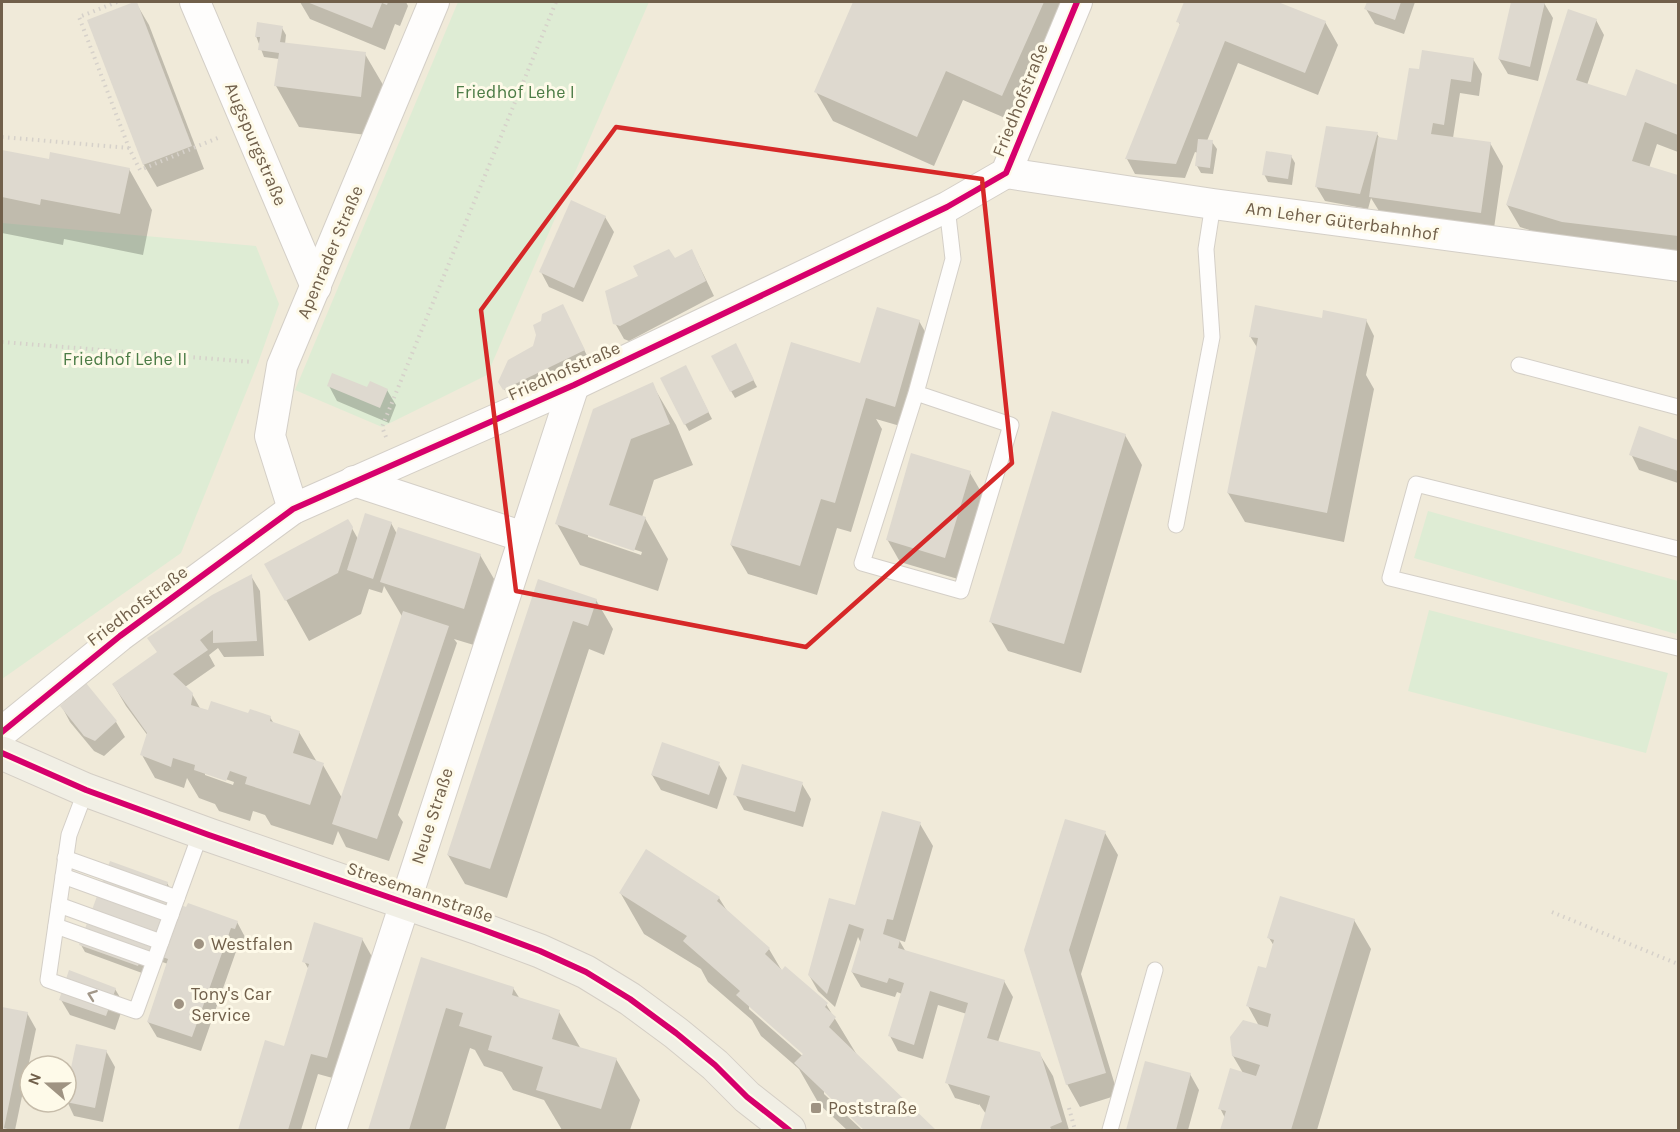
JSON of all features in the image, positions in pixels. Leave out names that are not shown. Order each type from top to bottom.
[{"type":"main road","name":"Stresemannstraße","points":[[2,753],[86,790],[540,951],[586,972],[630,999],[676,1033],[715,1065],[747,1097],[789,1131]]},
{"type":"main road","name":"Stresemannstraße","points":[[747,1097],[759,1131]]},
{"type":"street","name":"Augspurgstraße","points":[[195,2],[316,287]]},
{"type":"street","name":"Apenrader Straße","points":[[293,509],[270,436],[282,366],[434,2]]},
{"type":"street","name":"Friedhofstraße","points":[[2,732],[120,636],[293,509],[395,462],[574,385],[947,207],[1006,173],[1077,2]]},
{"type":"street","name":"Am Leher Güterbahnhof","points":[[1006,173],[1213,204],[1678,266]]},
{"type":"street","name":"Neue Straße","points":[[331,1131],[574,385]]},
{"type":"street","points":[[354,481],[524,537]]},
{"type":"lane","points":[[1176,525],[1212,337],[1206,249],[1213,204]]},
{"type":"lane","points":[[916,393],[1011,426],[961,591],[862,563],[916,393],[953,259],[947,207]]},
{"type":"lane","points":[[1519,365],[1678,408]]},
{"type":"lane","points":[[1678,549],[1416,484],[1390,578],[1678,648]]},
{"type":"lane","points":[[86,790],[69,835],[48,980],[136,1011],[201,832]]},
{"type":"lane","points":[[65,858],[177,898]]},
{"type":"lane","points":[[63,876],[171,915]]},
{"type":"lane","points":[[59,905],[161,942]]},
{"type":"lane","points":[[56,926],[154,961]]},
{"type":"lane","points":[[1110,1131],[1155,970]]},
{"type":"path","points":[[117,2],[79,17],[129,148],[140,170],[248,126]]},
{"type":"path","points":[[395,462],[382,427],[556,2]]},
{"type":"path","points":[[2,137],[129,148]]},
{"type":"path","points":[[2,342],[282,366]]},
{"type":"path","points":[[1552,912],[1678,964]]},
{"type":"path","points":[[1069,1108],[1076,1131]]},
{"type":"highlighted area","points":[[616,127],[982,179],[1012,463],[806,647],[516,591],[481,310]]},
{"type":"shaded area","points":[[2,2],[1678,2],[1678,1130],[2,1130]]},
{"type":"green space","name":"Friedhof Lehe I","points":[[458,2],[649,2],[487,375],[382,427],[295,390]]},
{"type":"green space","name":"Friedhof Lehe II","points":[[2,223],[256,246],[279,304],[258,363],[181,553],[2,679]]},
{"type":"green space","points":[[1428,511],[1678,581],[1676,634],[1414,558]]},
{"type":"green space","points":[[1429,610],[1668,673],[1646,753],[1408,691]]},
{"type":"building","points":[[137,2],[192,146],[143,165],[87,20]]},
{"type":"building","points":[[307,2],[388,2],[387,5],[382,3],[372,28]]},
{"type":"building","points":[[853,2],[1044,2],[1002,96],[946,71],[917,137],[814,92]]},
{"type":"building","points":[[1184,2],[1278,2],[1326,21],[1305,73],[1225,41],[1176,164],[1125,159],[1180,23],[1176,22]]},
{"type":"building","points":[[1367,2],[1401,2],[1395,20],[1364,9]]},
{"type":"building","points":[[1511,2],[1545,2],[1530,67],[1498,59]]},
{"type":"building","points":[[1568,9],[1597,19],[1576,80],[1626,96],[1636,69],[1678,85],[1678,135],[1645,122],[1632,161],[1678,175],[1678,236],[1562,222],[1506,205]]},
{"type":"building","points":[[257,22],[283,26],[280,42],[366,52],[361,97],[274,86],[279,53],[258,50],[260,37],[255,37]]},
{"type":"building","points":[[1422,50],[1474,58],[1471,82],[1451,79],[1444,125],[1433,123],[1431,134],[1491,142],[1481,213],[1369,197],[1378,137],[1397,140],[1409,68],[1419,69]]},
{"type":"building","points":[[1326,126],[1378,132],[1360,194],[1315,187]]},
{"type":"building","points":[[1198,139],[1213,140],[1210,168],[1195,166]]},
{"type":"building","points":[[2,150],[49,159],[50,152],[130,168],[120,214],[41,199],[40,205],[2,197]]},
{"type":"building","points":[[1266,151],[1292,155],[1288,179],[1262,175]]},
{"type":"building","points":[[571,200],[606,216],[574,288],[539,272]]},
{"type":"building","points":[[669,249],[675,258],[692,249],[706,281],[620,326],[613,324],[605,291],[638,276],[633,266]]},
{"type":"building","points":[[563,304],[585,350],[503,390],[498,382],[508,360],[533,346],[536,335],[533,325],[541,321],[542,314]]},
{"type":"building","points":[[1255,305],[1322,318],[1323,310],[1367,319],[1327,513],[1227,493],[1258,338],[1249,337]]},
{"type":"building","points":[[877,307],[920,320],[895,407],[866,398],[835,503],[821,499],[800,566],[730,545],[791,342],[860,363]]},
{"type":"building","points":[[736,343],[754,380],[730,392],[711,356]]},
{"type":"building","points":[[686,365],[709,412],[684,425],[660,378]]},
{"type":"building","points":[[332,373],[367,387],[370,381],[388,389],[380,408],[327,386]]},
{"type":"building","points":[[653,382],[670,424],[631,439],[609,505],[646,517],[634,551],[555,524],[593,409]]},
{"type":"building","points":[[1052,411],[1126,434],[1064,644],[989,622]]},
{"type":"building","points":[[1639,426],[1678,440],[1678,471],[1629,455]]},
{"type":"building","points":[[911,453],[971,471],[945,558],[886,540]]},
{"type":"building","points":[[365,513],[392,522],[373,579],[347,570]]},
{"type":"building","points":[[348,519],[353,527],[338,573],[285,601],[264,564]]},
{"type":"building","points":[[398,527],[481,554],[464,609],[380,582]]},
{"type":"building","points":[[252,574],[257,641],[213,643],[213,630],[200,640],[208,650],[173,674],[193,693],[191,705],[208,710],[211,701],[248,713],[250,709],[271,716],[270,721],[300,731],[293,753],[324,763],[310,805],[245,784],[247,777],[230,771],[226,781],[194,770],[195,765],[173,758],[171,767],[140,755],[147,733],[112,684],[157,652],[147,638],[212,595]]},
{"type":"building","points":[[538,579],[597,599],[588,626],[573,621],[490,869],[447,855]]},
{"type":"building","points":[[403,611],[449,626],[377,839],[332,824]]},
{"type":"building","points":[[86,683],[117,721],[95,741],[84,736],[60,706]]},
{"type":"building","points":[[662,742],[720,762],[709,795],[651,775]]},
{"type":"building","points":[[742,764],[803,782],[795,812],[733,795]]},
{"type":"building","points":[[882,811],[921,822],[893,920],[887,919],[883,934],[900,940],[898,948],[1005,980],[987,1038],[1040,1052],[1062,1122],[1050,1127],[1052,1130],[980,1130],[990,1096],[945,1083],[968,1003],[930,991],[914,1045],[888,1036],[904,983],[889,978],[887,983],[851,972],[864,929],[849,924],[827,994],[808,975],[829,898],[855,905]]},
{"type":"building","points":[[1065,819],[1106,831],[1069,950],[1106,1073],[1066,1085],[1024,950]]},
{"type":"building","points":[[646,849],[720,897],[717,901],[770,948],[765,954],[782,970],[785,966],[828,1003],[825,1007],[836,1017],[829,1027],[936,1130],[864,1130],[794,1063],[803,1054],[736,995],[740,991],[683,941],[687,936],[619,893]]},
{"type":"building","points":[[110,861],[168,882],[162,898],[186,907],[188,903],[238,921],[235,929],[231,928],[192,1037],[147,1022],[168,959],[144,950],[138,966],[79,945]]},
{"type":"building","points":[[1280,896],[1355,919],[1291,1130],[1220,1130],[1226,1111],[1218,1109],[1230,1068],[1256,1076],[1260,1065],[1232,1056],[1230,1037],[1243,1020],[1268,1027],[1271,1014],[1246,1006],[1258,966],[1266,968],[1274,940],[1267,938]]},
{"type":"building","points":[[314,922],[363,938],[327,1058],[311,1054],[288,1130],[238,1130],[265,1040],[284,1046],[309,964],[302,962]]},
{"type":"building","points":[[421,957],[514,987],[512,995],[560,1010],[552,1039],[617,1058],[601,1109],[536,1090],[543,1067],[488,1050],[492,1036],[459,1026],[463,1013],[446,1008],[409,1130],[368,1130]]},
{"type":"building","points":[[69,970],[116,988],[106,1016],[59,1000]]},
{"type":"building","points":[[2,1007],[28,1012],[4,1128],[11,1130],[2,1130]]},
{"type":"building","points":[[76,1044],[107,1050],[95,1108],[78,1104],[78,1054],[74,1054]]},
{"type":"building","points":[[1145,1061],[1191,1073],[1176,1130],[1126,1130]]},
{"type":"cycle path","points":[[2,732],[120,636],[293,509],[574,385],[947,207],[1006,173],[1077,2]]},
{"type":"cycle path","points":[[2,753],[86,790],[481,929],[540,951],[586,972],[630,999],[676,1033],[715,1065],[747,1097],[789,1130]]},
{"type":"place","name":"Westfalen","points":[[199,944]]},
{"type":"place","name":"Tony's Car Service","points":[[179,1004]]},
{"type":"place","name":"Poststraße","points":[[816,1108]]}]
